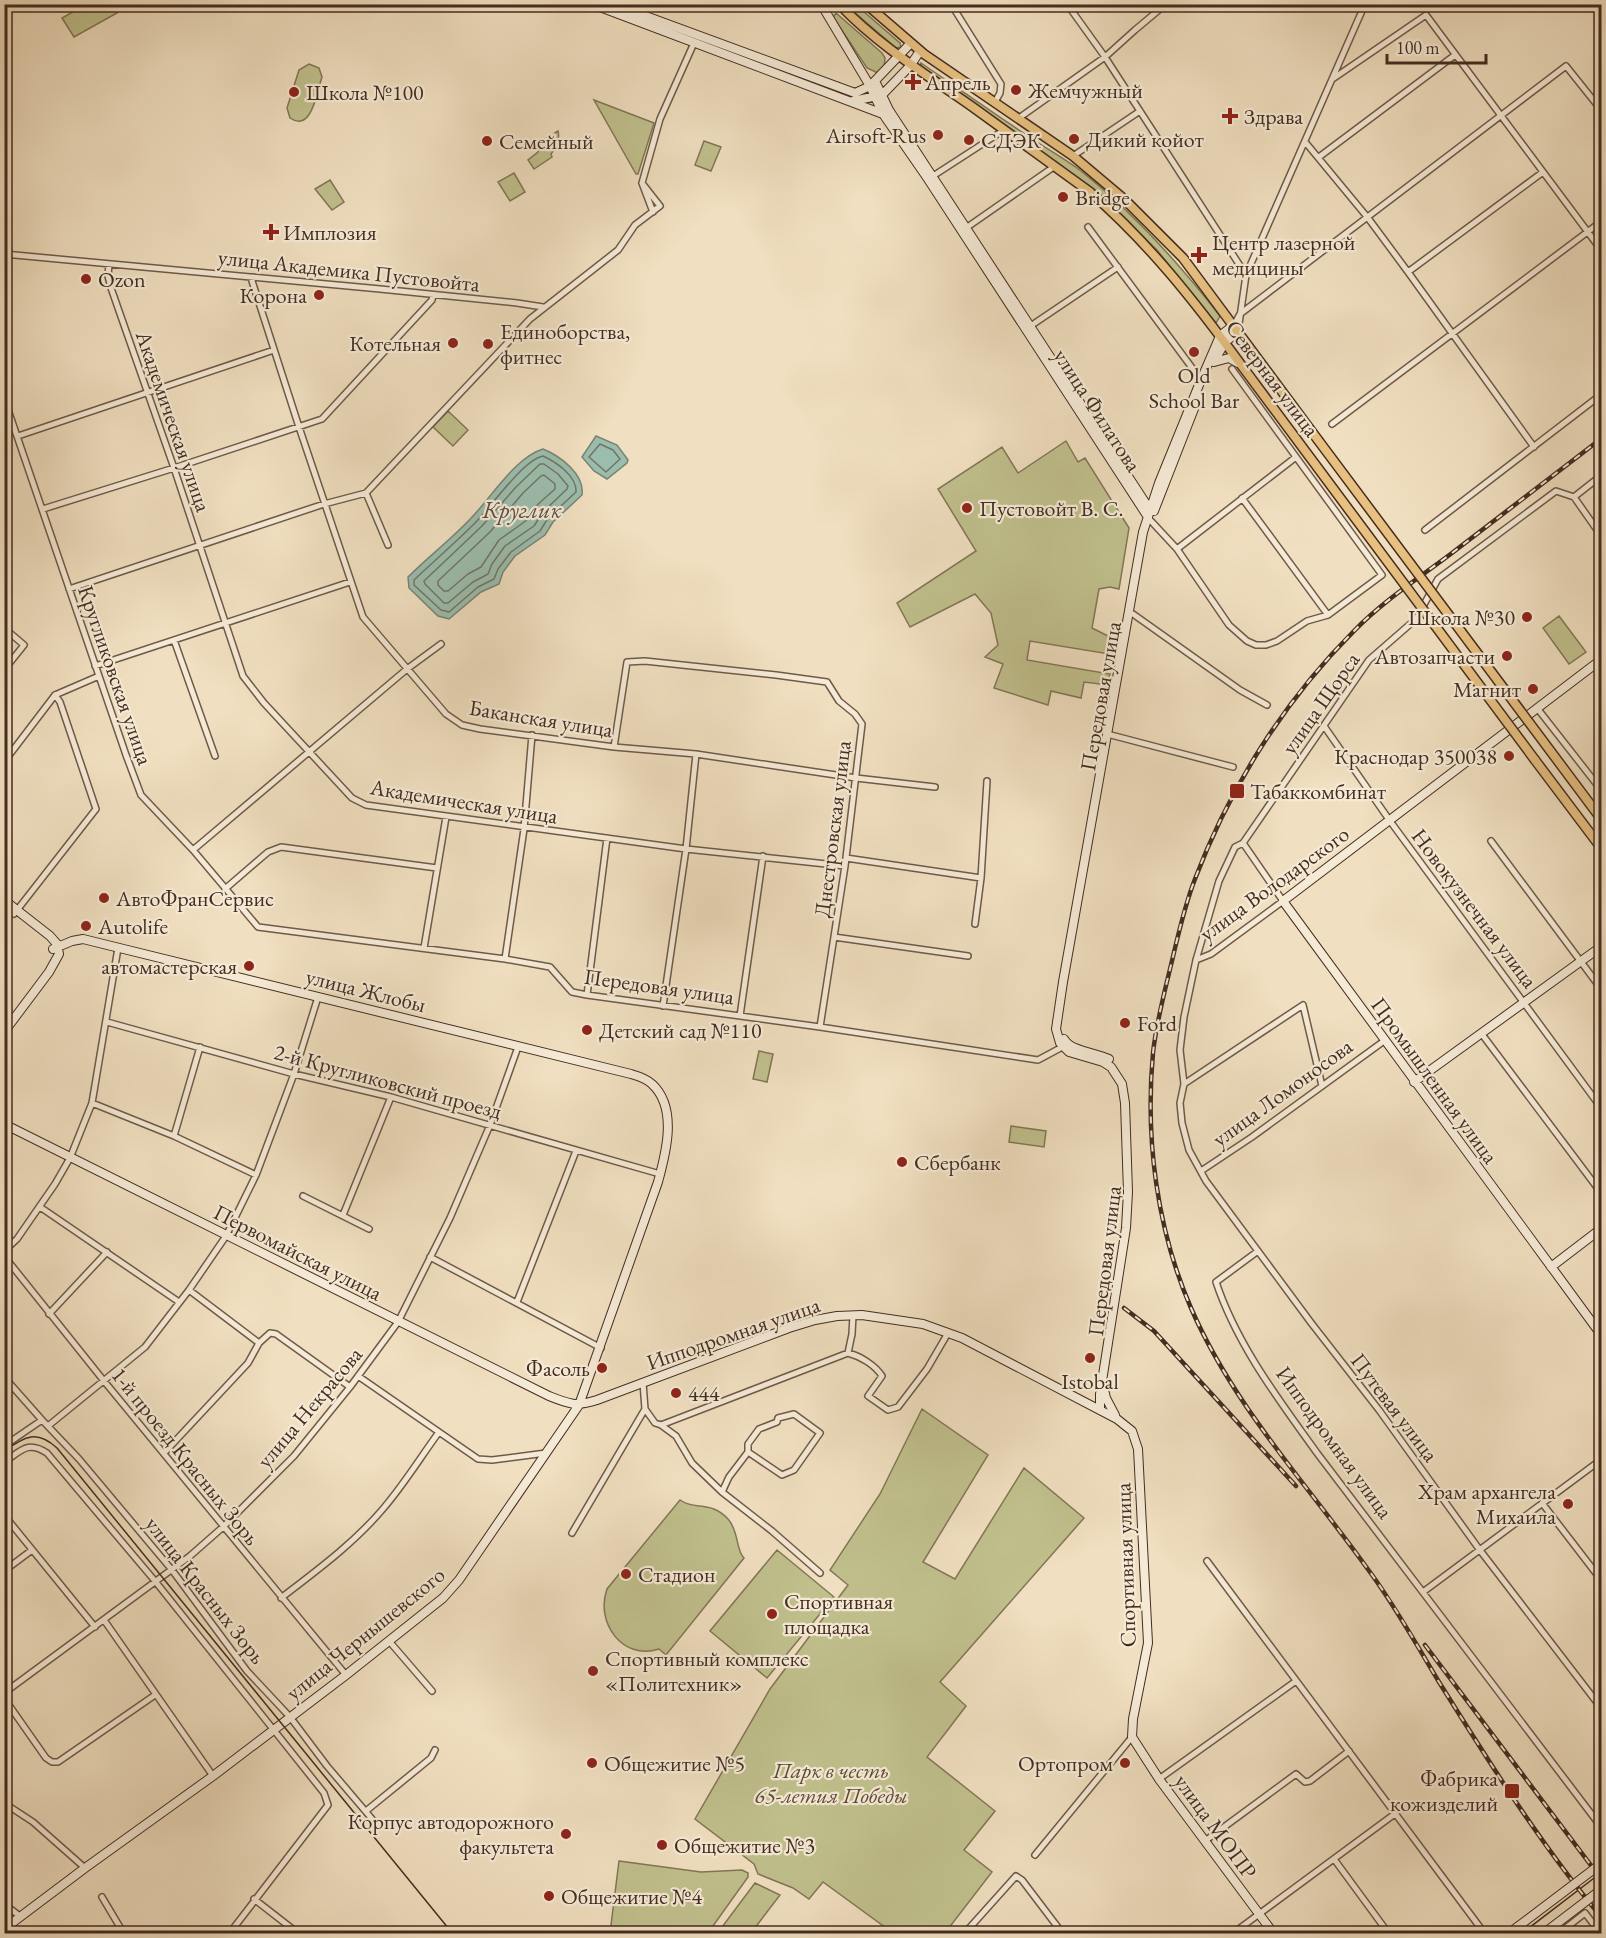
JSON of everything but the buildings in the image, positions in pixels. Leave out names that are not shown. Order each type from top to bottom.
[{"type":"main road","points":[[592,4],[849,92],[860,92],[872,84],[910,44]]},
{"type":"main road","points":[[613,4],[695,40],[883,114]]},
{"type":"main road","points":[[821,4],[1140,496],[1150,515]]},
{"type":"main road","name":"Северная улица","points":[[839,4],[871,35],[910,66],[1090,192],[1128,226],[1172,273],[1602,849]]},
{"type":"main road","name":"Северная улица","points":[[866,4],[910,44],[1073,156],[1124,199],[1183,258],[1602,820]]},
{"type":"main road","points":[[852,101],[879,96],[910,66],[920,51]]},
{"type":"main road","name":"улица Филатова","points":[[879,96],[883,114],[1150,515]]},
{"type":"main road","name":"Передовая улица","points":[[1100,1408],[1131,1219],[1129,1097],[1125,1076],[1112,1062],[1096,1054],[1065,1046],[1058,1038],[1056,1029],[1154,496],[1201,380],[1223,339],[1236,329]]},
{"type":"main road","name":"Передовая улица","points":[[1065,1046],[1060,1026],[1150,515],[1223,339]]},
{"type":"main road","points":[[1214,362],[1229,358],[1242,366]]},
{"type":"main road","points":[[1140,496],[1148,499],[1154,496]]},
{"type":"main road","name":"улица Володарского","points":[[1283,901],[1602,659]]},
{"type":"main road","points":[[4,900],[59,954],[54,965],[4,1032]]},
{"type":"main road","name":"Промышленная улица","points":[[1283,901],[1602,1336]]},
{"type":"main road","points":[[4,906],[50,936],[53,957],[4,1023]]},
{"type":"main road","name":"улица Жлобы","points":[[52,945],[83,939],[631,1074],[652,1083],[659,1093]]},
{"type":"main road","points":[[1414,1082],[1602,946]]},
{"type":"main road","name":"улица Чернышевского","points":[[4,1929],[346,1675],[444,1598],[459,1580],[579,1406],[660,1174],[669,1125],[659,1093]]},
{"type":"main road","name":"Первомайская улица","points":[[4,1124],[398,1323],[549,1396],[579,1406]]},
{"type":"main road","points":[[1551,1267],[1602,1228]]},
{"type":"main road","name":"Ипподромная улица","points":[[579,1406],[789,1328],[815,1320],[853,1315],[887,1317],[923,1324],[948,1333],[1100,1408]]},
{"type":"main road","points":[[1086,1400],[1096,1398],[1102,1392],[1117,1419]]},
{"type":"main road","name":"Спортивная улица","points":[[1100,1408],[1132,1431],[1138,1449],[1148,1607],[1148,1643],[1133,1719],[1132,1737]]},
{"type":"main road","name":"улица МОПР","points":[[1132,1737],[1159,1779],[1274,1934]]},
{"type":"main road","points":[[1508,1934],[1602,1863]]},
{"type":"main road","points":[[1543,1934],[1602,1889]]},
{"type":"street","points":[[951,4],[1001,84],[1000,93],[995,102]]},
{"type":"street","points":[[1067,4],[1106,57],[1246,275]]},
{"type":"street","points":[[1019,118],[1106,57],[1166,4]]},
{"type":"street","points":[[1236,329],[1246,275],[1365,4]]},
{"type":"street","points":[[1334,78],[1426,15],[1602,250]]},
{"type":"street","points":[[653,212],[642,183],[660,120],[695,40]]},
{"type":"street","points":[[1319,157],[1455,55]]},
{"type":"street","points":[[1240,314],[1566,66],[1602,111]]},
{"type":"street","points":[[1073,156],[1140,111]]},
{"type":"street","points":[[933,176],[1004,130]]},
{"type":"street","points":[[1305,143],[1368,218],[1534,447]]},
{"type":"street","points":[[966,228],[1055,166]]},
{"type":"street","points":[[1408,272],[1543,172]]},
{"type":"street","points":[[69,589],[324,504],[366,493],[543,307],[618,250],[634,225],[660,206],[642,183]]},
{"type":"street","points":[[1332,424],[1602,221]]},
{"type":"street","points":[[1088,227],[1201,380]]},
{"type":"street","name":"улица Академика Пустовойта","points":[[4,254],[543,307]]},
{"type":"street","name":"Академическая улица","points":[[109,264],[108,276],[111,288],[243,676],[264,703],[352,798],[366,806],[524,829],[845,866]]},
{"type":"street","points":[[1029,327],[1118,267]]},
{"type":"street","name":"Баканская улица","points":[[253,277],[252,281],[298,427],[363,616],[446,714],[462,725],[614,747],[696,754],[856,778],[936,787]]},
{"type":"street","points":[[43,509],[322,419],[432,300],[433,295]]},
{"type":"street","points":[[18,436],[274,350]]},
{"type":"street","points":[[1232,369],[1382,575],[1328,615],[1242,498]]},
{"type":"street","points":[[1425,530],[1602,394]]},
{"type":"street","name":"Кругликовская улица","points":[[4,398],[141,795],[193,850],[258,927]]},
{"type":"street","points":[[1178,549],[1296,457]]},
{"type":"street","points":[[1602,475],[1574,497],[1602,537]]},
{"type":"street","name":"улица Щорса","points":[[1190,1150],[1182,1123],[1180,1102],[1184,1084],[1180,1050],[1184,1017],[1196,960],[1219,882],[1235,847],[1243,843],[1369,660],[1416,619],[1438,579],[1556,491],[1574,497]]},
{"type":"street","points":[[366,493],[388,545]]},
{"type":"street","name":"улица Филатова","points":[[1150,515],[1178,549],[1229,625],[1247,641],[1256,645],[1266,645],[1277,641],[1307,621],[1328,615]]},
{"type":"street","points":[[95,666],[350,582]]},
{"type":"street","points":[[1133,614],[1240,690],[1267,705]]},
{"type":"street","points":[[4,628],[24,645],[4,670]]},
{"type":"street","points":[[174,640],[215,756]]},
{"type":"street","points":[[193,850],[407,669],[441,644]]},
{"type":"street","name":"Днестровская улица","points":[[614,747],[627,662],[645,661],[827,682],[839,701],[855,714],[862,724],[856,778],[820,1027]]},
{"type":"street","points":[[4,762],[55,695],[99,676]]},
{"type":"street","points":[[16,912],[96,809],[60,702],[55,695]]},
{"type":"street","points":[[1537,708],[1602,791]]},
{"type":"street","name":"Новокузнечная улица","points":[[1324,726],[1390,821],[1602,1109]]},
{"type":"street","points":[[505,959],[524,829],[532,735]]},
{"type":"street","points":[[1111,735],[1233,767]]},
{"type":"street","points":[[663,1006],[686,849],[696,754]]},
{"type":"street","points":[[975,924],[981,878],[987,781]]},
{"type":"street","points":[[424,948],[446,817]]},
{"type":"street","points":[[587,995],[607,838]]},
{"type":"street","points":[[1491,841],[1602,990]]},
{"type":"street","name":"Промышленная улица","points":[[1243,843],[1283,901]]},
{"type":"street","points":[[225,890],[268,852],[281,847],[437,868]]},
{"type":"street","points":[[740,1016],[763,856]]},
{"type":"street","points":[[846,858],[981,878]]},
{"type":"street","name":"улица Володарского","points":[[1196,960],[1211,954],[1283,901]]},
{"type":"street","name":"Передовая улица","points":[[258,927],[505,959],[550,967],[572,992],[587,995],[1038,1060],[1065,1046]]},
{"type":"street","points":[[834,937],[969,956]]},
{"type":"street","points":[[4,1251],[17,1239],[55,1184],[70,1158],[92,1103],[118,948]]},
{"type":"street","points":[[48,1426],[145,1347],[189,1290],[226,1236],[256,1175],[294,1074],[318,997]]},
{"type":"street","points":[[1184,1084],[1303,1005],[1322,1086]]},
{"type":"street","name":"2-й Кругликовский проезд","points":[[107,1022],[294,1074],[391,1097],[660,1174]]},
{"type":"street","points":[[1481,1033],[1602,1194]]},
{"type":"street","name":"улица Ломоносова","points":[[1201,1171],[1384,1041]]},
{"type":"street","points":[[174,1137],[200,1047]]},
{"type":"street","name":"улица Некрасова","points":[[4,1695],[172,1570],[223,1527],[294,1456],[350,1387],[398,1323],[450,1218],[490,1125],[518,1047]]},
{"type":"street","points":[[343,1215],[391,1097]]},
{"type":"street","points":[[92,1103],[174,1137],[256,1175]]},
{"type":"street","name":"Путевая улица","points":[[1190,1150],[1206,1181],[1379,1410],[1479,1549],[1602,1709]]},
{"type":"street","points":[[517,1302],[576,1151]]},
{"type":"street","points":[[303,1196],[369,1229]]},
{"type":"street","points":[[40,1207],[179,1302]]},
{"type":"street","name":"Ипподромная улица","points":[[1258,1251],[1216,1282],[1224,1305],[1273,1392],[1602,1828]]},
{"type":"street","points":[[49,1314],[107,1252]]},
{"type":"street","name":"1-й проезд Красных Зорь","points":[[4,1256],[49,1314],[346,1675]]},
{"type":"street","points":[[430,1257],[601,1348]]},
{"type":"street","points":[[189,1290],[260,1343]]},
{"type":"street","points":[[848,1353],[853,1315]]},
{"type":"street","points":[[164,1453],[248,1363],[260,1343],[270,1333],[276,1334],[350,1387]]},
{"type":"street","points":[[661,1425],[848,1353],[857,1355],[878,1370],[882,1376],[868,1396],[888,1410],[898,1407],[927,1369],[948,1333]]},
{"type":"street","points":[[358,1376],[478,1459],[492,1460],[547,1453]]},
{"type":"street","name":"улица Красных Зорь","points":[[4,1377],[79,1459],[172,1570],[247,1671],[290,1717],[327,1766],[378,1826]]},
{"type":"street","points":[[643,1383],[645,1409],[655,1423],[676,1436],[692,1463],[722,1492],[820,1573]]},
{"type":"street","points":[[572,1533],[645,1409]]},
{"type":"street","points":[[722,1492],[729,1477],[748,1452],[748,1444],[759,1429],[777,1422],[778,1418],[794,1413],[820,1433],[794,1470],[782,1475],[748,1452]]},
{"type":"street","points":[[4,1446],[42,1420]]},
{"type":"street","points":[[281,1598],[367,1527],[383,1509],[439,1432]]},
{"type":"street","points":[[4,1462],[28,1447],[38,1446],[47,1453],[155,1581],[324,1793],[328,1805],[229,1934]]},
{"type":"street","points":[[1423,1592],[1602,1459]]},
{"type":"street","points":[[1542,1503],[1602,1581]]},
{"type":"street","points":[[4,1515],[95,1627]]},
{"type":"street","points":[[4,1570],[32,1550]]},
{"type":"street","points":[[1208,1561],[1485,1934]]},
{"type":"street","points":[[104,1620],[213,1776]]},
{"type":"street","points":[[389,1641],[432,1691]]},
{"type":"street","points":[[1159,1779],[1296,1681]]},
{"type":"street","points":[[4,1695],[46,1758],[52,1762],[58,1762],[156,1695]]},
{"type":"street","points":[[1035,1855],[1132,1737]]},
{"type":"street","points":[[366,1811],[431,1758],[435,1750]]},
{"type":"street","points":[[1205,1840],[1296,1774],[1305,1782],[1310,1781],[1349,1751]]},
{"type":"street","points":[[4,1803],[33,1822],[85,1868]]},
{"type":"street","points":[[1232,1934],[1396,1813]]},
{"type":"street","points":[[1334,1859],[1389,1934]]},
{"type":"street","points":[[964,1934],[1016,1876],[1022,1880],[1063,1934]]},
{"type":"street","points":[[102,1898],[124,1934]]},
{"type":"street","points":[[254,1899],[299,1934]]},
{"type":"street","points":[[4,1904],[21,1917]]},
{"type":"street","points":[[1558,1934],[1585,1914],[1601,1934]]},
{"type":"green space","points":[[85,5],[112,5],[117,13],[74,37],[62,18]]},
{"type":"green space","points":[[846,5],[856,5],[900,43],[901,47],[896,48]]},
{"type":"green space","points":[[836,13],[882,53],[885,58],[884,68],[878,73],[867,68],[833,17]]},
{"type":"green space","points":[[921,63],[1075,167],[1100,187],[1155,239],[1188,276],[1220,316],[1216,323],[1157,250],[1103,198],[920,66]]},
{"type":"green space","points":[[309,64],[319,68],[322,77],[312,108],[304,120],[297,121],[290,118],[287,108],[299,70]]},
{"type":"green space","points":[[594,100],[654,123],[638,174],[636,174]]},
{"type":"green space","points":[[558,131],[558,140],[551,154],[552,157],[534,169],[528,160],[538,152],[539,143]]},
{"type":"green space","points":[[704,141],[721,147],[711,171],[695,165]]},
{"type":"green space","points":[[514,173],[525,192],[510,201],[498,182]]},
{"type":"green space","points":[[330,180],[344,202],[332,210],[315,189]]},
{"type":"green space","points":[[448,411],[468,430],[453,446],[433,427]]},
{"type":"green space","points":[[1066,441],[1078,462],[1085,458],[1129,528],[1119,589],[1110,587],[1099,589],[1092,628],[1112,638],[1109,654],[1030,641],[1027,660],[1110,674],[1108,685],[1084,682],[1081,698],[1051,691],[1048,705],[994,688],[1003,664],[985,657],[998,645],[991,613],[975,594],[910,627],[897,603],[976,551],[938,489],[1002,447],[1018,473]]},
{"type":"green space","points":[[1559,616],[1586,652],[1569,664],[1543,628]]},
{"type":"green space","points":[[759,1051],[773,1054],[767,1082],[753,1079]]},
{"type":"green space","points":[[1011,1126],[1046,1131],[1044,1147],[1009,1142]]},
{"type":"green space","name":"Парк в честь 65-летия Победы","points":[[922,1409],[988,1455],[923,1562],[955,1579],[1024,1468],[1084,1518],[940,1682],[966,1706],[927,1757],[995,1811],[964,1850],[992,1872],[945,1933],[893,1933],[823,1882],[809,1899],[793,1888],[758,1874],[754,1864],[695,1819],[770,1689],[848,1585],[830,1570],[880,1494]]},
{"type":"green space","points":[[680,1500],[715,1510],[728,1519],[732,1524],[741,1555],[744,1558],[666,1655],[659,1649],[646,1651],[634,1649],[623,1644],[608,1626],[604,1602],[607,1589]]},
{"type":"green space","name":"Спортивная площадка","points":[[777,1550],[834,1597],[767,1678],[710,1631]]},
{"type":"green space","points":[[619,1861],[701,1872],[742,1870],[748,1873],[748,1877],[708,1933],[610,1933]]},
{"type":"green space","points":[[755,1883],[780,1895],[751,1933],[722,1933],[719,1931]]},
{"type":"water","points":[[596,436],[617,445],[628,460],[607,479],[594,471],[582,457]]},
{"type":"water","name":"Круглик","points":[[543,449],[557,456],[570,467],[580,480],[582,495],[553,522],[545,535],[515,556],[503,572],[499,584],[481,592],[449,619],[438,616],[409,588],[408,577],[465,524],[514,468],[533,453]]},
{"type":"tram line","points":[[4,1451],[30,1437],[43,1438],[57,1448],[453,1934]]},
{"type":"tram line","points":[[1521,1934],[1602,1872]]},
{"type":"railway","points":[[1602,438],[1365,620],[1329,658],[1282,716],[1242,779],[1195,879],[1182,922],[1156,1031],[1151,1085],[1153,1151],[1162,1216],[1179,1278],[1208,1344],[1249,1410],[1377,1582],[1516,1803],[1602,1918]]},
{"type":"railway","points":[[1124,1308],[1154,1331],[1296,1486]]},
{"type":"railway","points":[[1425,1645],[1602,1880]]},
{"type":"place","name":"Апрель","points":[[913,82]]},
{"type":"place","name":"Жемчужный","points":[[1016,90]]},
{"type":"place","name":"Школа №100","points":[[294,92]]},
{"type":"place","name":"Здрава","points":[[1230,116]]},
{"type":"place","name":"Airsoft-Rus","points":[[938,135]]},
{"type":"place","name":"Дикий койот","points":[[1074,139]]},
{"type":"place","name":"СДЭК","points":[[969,140]]},
{"type":"place","name":"Семейный","points":[[487,141]]},
{"type":"place","name":"Bridge","points":[[1063,197]]},
{"type":"place","name":"Имплозия","points":[[271,232]]},
{"type":"place","name":"Центр лазерной медицины","points":[[1199,255]]},
{"type":"place","name":"Ozon","points":[[86,279]]},
{"type":"place","name":"Корона","points":[[319,295]]},
{"type":"place","name":"Котельная","points":[[453,343]]},
{"type":"place","name":"Единоборства, фитнес","points":[[488,344]]},
{"type":"place","name":"Old School Bar","points":[[1194,352]]},
{"type":"place","name":"Пустовойт В. С.","points":[[967,508]]},
{"type":"place","name":"Школа №30","points":[[1527,617]]},
{"type":"place","name":"Автозапчасти","points":[[1507,656]]},
{"type":"place","name":"Магнит","points":[[1533,689]]},
{"type":"place","name":"Краснодар 350038","points":[[1509,756]]},
{"type":"place","name":"Табаккомбинат","points":[[1237,791]]},
{"type":"place","name":"АвтоФранСервис","points":[[104,898]]},
{"type":"place","name":"Autolife","points":[[86,926]]},
{"type":"place","name":"автомастерская","points":[[249,966]]},
{"type":"place","name":"Ford","points":[[1125,1023]]},
{"type":"place","name":"Детский сад №110","points":[[587,1030]]},
{"type":"place","name":"Сбербанк","points":[[902,1162]]},
{"type":"place","name":"Istobal","points":[[1090,1358]]},
{"type":"place","name":"Фасоль","points":[[602,1368]]},
{"type":"place","name":"444","points":[[676,1393]]},
{"type":"place","name":"Храм архангела Михаила","points":[[1568,1504]]},
{"type":"place","name":"Стадион","points":[[626,1574]]},
{"type":"place","name":"Спортивная площадка","points":[[772,1614]]},
{"type":"place","name":"Спортивный комплекс «Политехник»","points":[[593,1671]]},
{"type":"place","name":"Общежитие №5","points":[[592,1763]]},
{"type":"place","name":"Ортопром","points":[[1125,1763]]},
{"type":"place","name":"Фабрика кожизделий","points":[[1512,1791]]},
{"type":"place","name":"Корпус автодорожного факультета","points":[[566,1834]]},
{"type":"place","name":"Общежитие №3","points":[[662,1845]]},
{"type":"place","name":"Общежитие №4","points":[[549,1896]]}]
